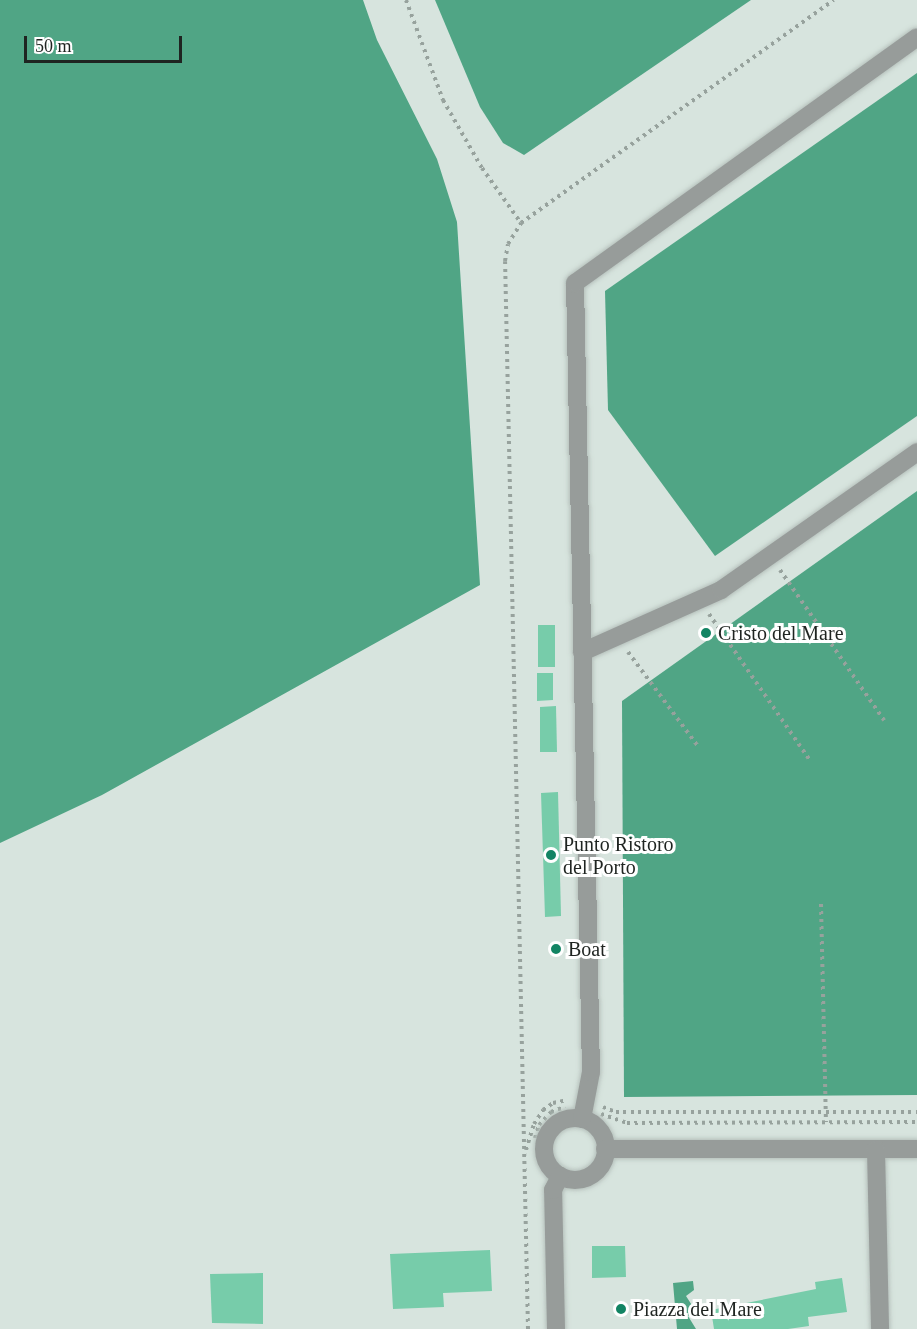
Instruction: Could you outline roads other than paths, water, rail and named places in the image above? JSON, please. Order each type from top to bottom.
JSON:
[{"type":"street","points":[[584,1110],[550,1130],[544,1148],[549,1167],[560,1176],[574,1180],[592,1174],[599,1167],[606,1149],[600,1131],[584,1110],[591,1072],[575,283],[917,37]]},
{"type":"street","points":[[582,652],[721,590],[917,452]]},
{"type":"street","points":[[606,1149],[917,1149]]},
{"type":"street","points":[[876,1150],[880,1329]]},
{"type":"street","points":[[555,1329],[553,1190],[560,1176]]},
{"type":"place","name":"Cristo del Mare","points":[[706,633]]},
{"type":"place","name":"Punto Ristoro del Porto","points":[[551,855]]},
{"type":"place","name":"Boat","points":[[556,949]]},
{"type":"place","name":"Piazza del Mare","points":[[621,1309]]}]
